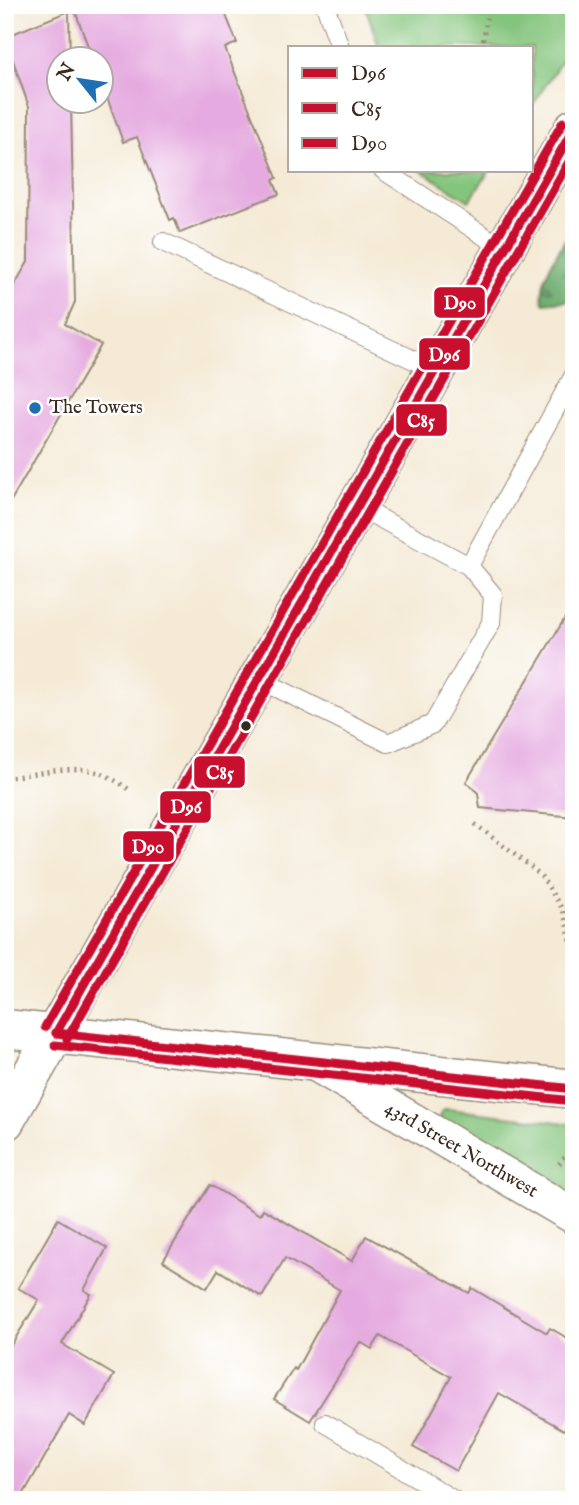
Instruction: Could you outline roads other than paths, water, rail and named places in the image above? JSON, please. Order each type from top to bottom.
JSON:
[{"type":"street","points":[[5,1121],[574,128]]},
{"type":"street","points":[[5,1029],[574,1088]]},
{"type":"street","name":"43rd Street Northwest","points":[[313,1062],[574,1216]]},
{"type":"lane","points":[[325,5],[340,46]]},
{"type":"lane","points":[[386,172],[504,249]]},
{"type":"lane","points":[[163,242],[435,370]]},
{"type":"lane","points":[[469,566],[574,375]]},
{"type":"lane","points":[[259,679],[388,743],[433,724],[491,623],[493,595],[469,566],[357,506]]},
{"type":"lane","points":[[325,1423],[454,1500]]},
{"type":"place","name":"The Towers","points":[[35,408]]}]
